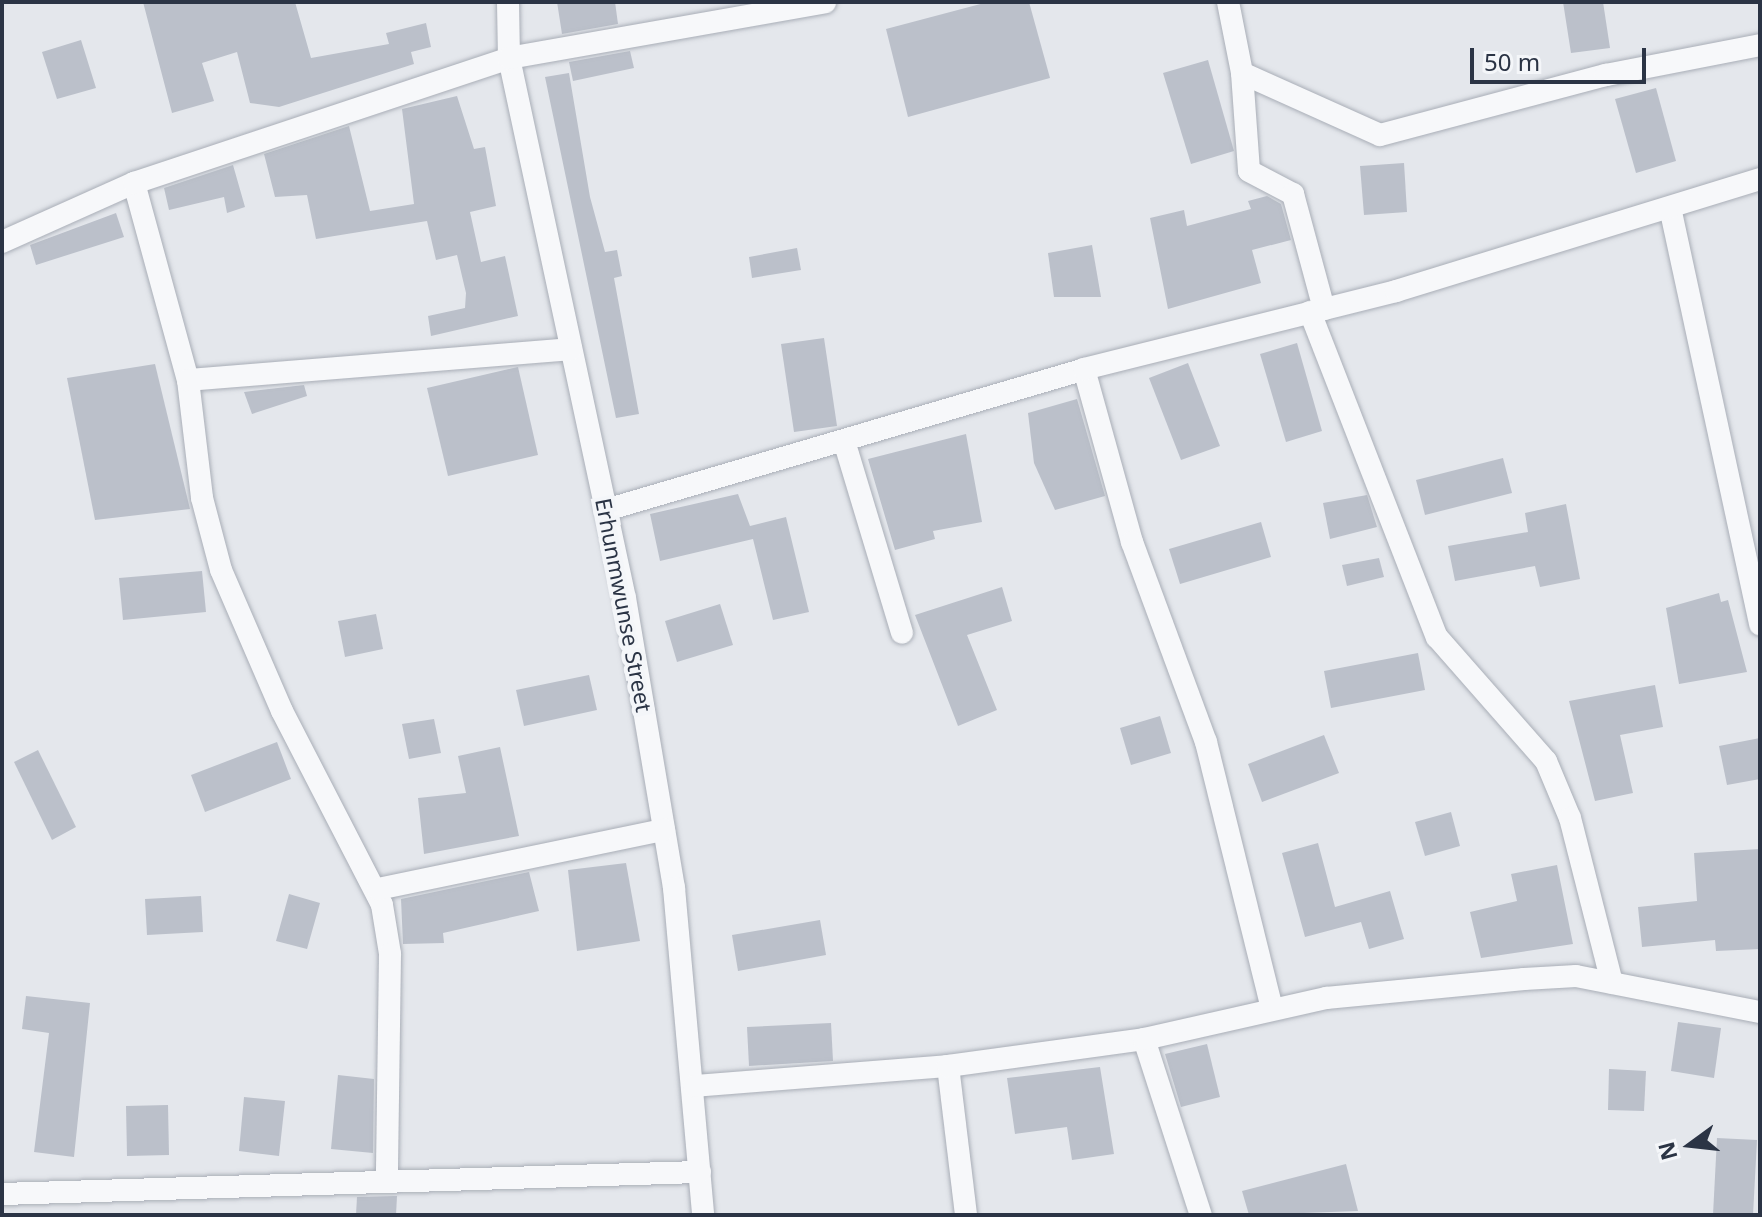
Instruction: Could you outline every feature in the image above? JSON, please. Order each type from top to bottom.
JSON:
[{"type":"street","name":"Erhunmwunse Street","points":[[508,2],[509,58],[606,510],[664,830],[694,1086],[703,1215]]},
{"type":"street","points":[[2,242],[134,183],[509,58],[825,2]]},
{"type":"street","points":[[1228,2],[1242,73],[1249,171],[1293,194],[1317,310],[1437,637],[1546,761],[1570,818],[1612,983]]},
{"type":"street","points":[[1242,73],[1380,135],[1606,75],[1760,45]]},
{"type":"street","points":[[606,510],[845,444],[1084,369],[1317,310],[1671,212],[1760,179]]},
{"type":"street","points":[[134,183],[188,380],[202,498],[221,570],[282,711],[378,889],[390,954],[387,1180]]},
{"type":"street","points":[[1671,212],[1760,625]]},
{"type":"street","points":[[188,380],[571,349]]},
{"type":"street","points":[[1084,369],[1132,542],[1206,742],[1272,1008]]},
{"type":"street","points":[[845,444],[902,633]]},
{"type":"street","points":[[378,889],[664,830]]},
{"type":"street","points":[[694,1086],[948,1066],[1144,1039],[1272,1008],[1524,979],[1612,983],[1760,1012]]},
{"type":"street","points":[[1144,1039],[1201,1215]]},
{"type":"street","points":[[948,1066],[966,1215]]},
{"type":"street","points":[[2,1194],[700,1172]]},
{"type":"building","points":[[143,2],[295,2],[311,58],[389,44],[386,33],[426,23],[431,47],[411,52],[414,64],[279,107],[250,103],[237,52],[202,63],[214,101],[172,113]]},
{"type":"building","points":[[557,2],[615,2],[618,24],[562,34]]},
{"type":"building","points":[[988,2],[1029,2],[1050,78],[908,117],[886,29]]},
{"type":"building","points":[[1563,2],[1603,2],[1610,48],[1571,53]]},
{"type":"building","points":[[81,40],[96,88],[57,99],[42,52]]},
{"type":"building","points":[[630,51],[634,68],[573,81],[569,62]]},
{"type":"building","points":[[1208,60],[1234,151],[1191,164],[1163,73]]},
{"type":"building","points":[[569,73],[590,197],[605,252],[617,250],[622,276],[614,278],[639,414],[616,418],[545,77]]},
{"type":"building","points":[[1656,88],[1676,161],[1636,173],[1615,99]]},
{"type":"building","points":[[457,96],[474,149],[485,147],[496,206],[470,212],[481,262],[505,256],[518,316],[431,336],[428,316],[465,308],[466,293],[457,255],[436,260],[427,221],[316,239],[307,195],[275,197],[264,154],[349,126],[370,211],[414,204],[402,109]]},
{"type":"building","points":[[1404,163],[1407,212],[1364,215],[1360,166]]},
{"type":"building","points":[[233,165],[245,207],[227,213],[224,197],[169,210],[164,188]]},
{"type":"building","points":[[1267,196],[1281,204],[1291,240],[1252,250],[1261,283],[1168,309],[1150,218],[1184,210],[1187,226],[1251,209],[1248,201]]},
{"type":"building","points":[[116,213],[124,237],[36,265],[30,245]]},
{"type":"building","points":[[1092,245],[1101,297],[1054,297],[1048,253]]},
{"type":"building","points":[[797,248],[801,270],[752,278],[749,257]]},
{"type":"building","points":[[824,338],[837,426],[794,432],[781,344]]},
{"type":"building","points":[[1297,343],[1322,431],[1286,442],[1260,354]]},
{"type":"building","points":[[1188,363],[1220,446],[1181,460],[1149,378]]},
{"type":"building","points":[[155,364],[190,509],[95,520],[67,378]]},
{"type":"building","points":[[518,367],[538,455],[448,476],[427,388]]},
{"type":"building","points":[[304,385],[307,396],[252,414],[244,392]]},
{"type":"building","points":[[1077,399],[1105,496],[1055,510],[1034,463],[1028,413]]},
{"type":"building","points":[[966,434],[982,522],[933,531],[935,539],[895,550],[868,459]]},
{"type":"building","points":[[1503,458],[1512,493],[1425,515],[1416,480]]},
{"type":"building","points":[[738,494],[750,526],[786,517],[809,612],[773,620],[753,539],[660,561],[650,514]]},
{"type":"building","points":[[1367,495],[1377,527],[1330,539],[1323,503]]},
{"type":"building","points":[[1566,504],[1580,579],[1540,587],[1535,566],[1455,581],[1448,546],[1528,532],[1525,513]]},
{"type":"building","points":[[1261,522],[1271,557],[1180,584],[1169,549]]},
{"type":"building","points":[[1379,558],[1384,577],[1347,586],[1342,565]]},
{"type":"building","points":[[202,571],[206,612],[123,620],[119,578]]},
{"type":"building","points":[[1002,587],[1012,621],[967,635],[997,710],[958,726],[915,615]]},
{"type":"building","points":[[1719,593],[1721,602],[1728,600],[1747,672],[1679,684],[1666,608]]},
{"type":"building","points":[[720,604],[733,645],[677,662],[665,621]]},
{"type":"building","points":[[376,614],[383,649],[345,657],[338,621]]},
{"type":"building","points":[[1418,653],[1425,690],[1331,708],[1324,671]]},
{"type":"building","points":[[589,675],[597,710],[524,726],[516,690]]},
{"type":"building","points":[[1655,685],[1663,727],[1620,735],[1633,793],[1595,801],[1569,701]]},
{"type":"building","points":[[1160,716],[1171,753],[1131,765],[1120,728]]},
{"type":"building","points":[[434,719],[441,753],[409,759],[402,724]]},
{"type":"building","points":[[1324,735],[1339,773],[1262,802],[1248,764]]},
{"type":"building","points":[[1760,738],[1760,779],[1727,785],[1719,746]]},
{"type":"building","points":[[277,742],[291,779],[205,812],[191,775]]},
{"type":"building","points":[[500,747],[519,836],[424,854],[418,798],[466,793],[458,756]]},
{"type":"building","points":[[38,750],[76,827],[52,840],[14,762]]},
{"type":"building","points":[[1451,812],[1460,846],[1425,856],[1415,822]]},
{"type":"building","points":[[1318,843],[1335,907],[1390,891],[1404,939],[1369,949],[1361,922],[1305,937],[1282,853]]},
{"type":"building","points":[[1760,849],[1760,949],[1716,951],[1715,940],[1642,947],[1638,907],[1697,901],[1694,853]]},
{"type":"building","points":[[626,863],[640,941],[577,951],[568,870]]},
{"type":"building","points":[[1557,865],[1573,944],[1481,958],[1470,912],[1517,901],[1511,874]]},
{"type":"building","points":[[529,872],[539,911],[443,933],[444,943],[403,944],[401,899]]},
{"type":"building","points":[[289,894],[320,903],[307,949],[276,941]]},
{"type":"building","points":[[201,896],[203,932],[147,935],[145,899]]},
{"type":"building","points":[[820,920],[826,955],[738,971],[732,935]]},
{"type":"building","points":[[26,996],[90,1003],[74,1157],[34,1152],[49,1033],[22,1029]]},
{"type":"building","points":[[1678,1022],[1721,1028],[1714,1078],[1671,1071]]},
{"type":"building","points":[[831,1023],[833,1061],[749,1066],[747,1027]]},
{"type":"building","points":[[1207,1044],[1220,1097],[1181,1107],[1165,1054]]},
{"type":"building","points":[[1100,1067],[1114,1154],[1072,1160],[1067,1127],[1015,1134],[1007,1078]]},
{"type":"building","points":[[1609,1069],[1646,1071],[1644,1111],[1608,1110]]},
{"type":"building","points":[[338,1075],[374,1079],[373,1153],[331,1149]]},
{"type":"building","points":[[244,1097],[285,1101],[279,1156],[239,1151]]},
{"type":"building","points":[[168,1105],[169,1155],[127,1156],[126,1106]]},
{"type":"building","points":[[1717,1138],[1757,1140],[1753,1215],[1713,1215]]},
{"type":"building","points":[[1346,1164],[1358,1211],[1249,1215],[1242,1191]]},
{"type":"building","points":[[397,1196],[396,1215],[356,1215],[357,1197]]}]
